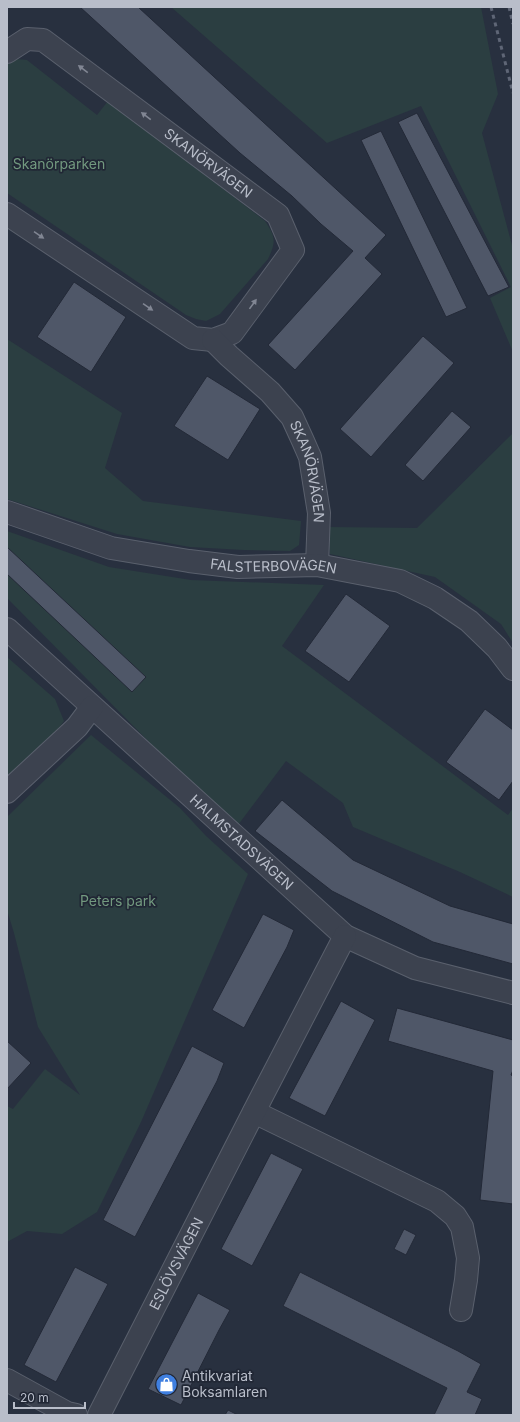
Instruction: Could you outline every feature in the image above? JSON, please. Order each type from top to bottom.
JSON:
[{"type":"street","name":"SKANÖRVÄGEN","points":[[7,52],[27,39],[43,40],[278,215],[292,250],[232,333],[213,340],[193,338],[7,214]]},
{"type":"street","name":"SKANÖRVÄGEN","points":[[213,340],[270,392],[292,417],[301,435],[310,457],[319,513],[316,565]]},
{"type":"street","name":"FALSTERBOVÄGEN","points":[[7,512],[111,548],[238,567],[316,565],[400,581],[435,598],[469,621],[497,648],[513,669]]},
{"type":"street","name":"HALMSTADSVÄGEN","points":[[7,628],[92,707],[346,936],[415,968],[513,993]]},
{"type":"street","points":[[7,792],[77,727],[92,707]]},
{"type":"street","name":"ESLÖVSVÄGEN","points":[[99,1415],[346,936]]},
{"type":"street","points":[[254,1112],[437,1201],[455,1216],[462,1227],[468,1258],[466,1280],[460,1310]]},
{"type":"street","points":[[7,1380],[67,1413],[76,1415]]},
{"type":"green space","points":[[171,7],[481,7],[498,94],[482,133],[513,249],[513,352],[490,298],[511,287],[421,106],[327,143]]},
{"type":"green space","name":"Skanörparken","points":[[15,59],[27,60],[97,115],[108,101],[265,221],[274,240],[268,259],[220,314],[206,321],[186,315],[7,193],[7,63]]},
{"type":"green space","points":[[7,339],[122,413],[105,468],[143,501],[301,521],[299,545],[290,551],[190,547],[117,534],[7,499]]},
{"type":"green space","points":[[513,433],[513,643],[501,624],[435,577],[330,554],[328,527],[417,528]]},
{"type":"green space","points":[[7,531],[109,567],[191,580],[324,585],[282,646],[508,815],[513,808],[513,897],[460,872],[353,827],[343,803],[286,761],[235,829],[7,598]]},
{"type":"green space","points":[[7,657],[55,699],[64,721],[44,744],[7,776]]},
{"type":"green space","name":"Peters park","points":[[91,735],[180,808],[206,836],[248,874],[141,1122],[97,1212],[62,1234],[27,1231],[7,1242],[7,1106],[13,1109],[45,1069],[80,1095],[38,1027],[7,910],[7,817]]},
{"type":"building","points":[[80,7],[138,7],[386,235],[365,258],[382,274],[295,370],[268,345],[353,251],[321,224],[292,196],[240,153]]},
{"type":"building","points":[[417,113],[509,287],[488,296],[398,122]]},
{"type":"building","points":[[381,131],[467,308],[446,317],[361,140]]},
{"type":"building","points":[[74,282],[126,317],[91,372],[37,337]]},
{"type":"building","points":[[423,336],[454,363],[371,457],[340,429]]},
{"type":"building","points":[[207,376],[260,409],[228,460],[174,426]]},
{"type":"building","points":[[452,411],[471,427],[423,481],[405,465]]},
{"type":"building","points":[[7,547],[146,677],[132,692],[7,574]]},
{"type":"building","points":[[346,594],[390,626],[349,682],[305,651]]},
{"type":"building","points":[[485,709],[513,730],[513,781],[499,800],[446,762]]},
{"type":"building","points":[[282,800],[353,860],[450,906],[513,924],[513,964],[433,942],[332,891],[255,831]]},
{"type":"building","points":[[263,914],[294,930],[287,947],[244,1028],[212,1010]]},
{"type":"building","points":[[341,1001],[375,1020],[325,1116],[289,1098]]},
{"type":"building","points":[[397,1008],[513,1040],[513,1070],[511,1075],[513,1076],[513,1204],[480,1200],[493,1071],[388,1041]]},
{"type":"building","points":[[7,1041],[31,1063],[7,1089]]},
{"type":"building","points":[[192,1046],[224,1063],[217,1081],[135,1237],[103,1220]]},
{"type":"building","points":[[271,1153],[303,1169],[252,1266],[221,1249]]},
{"type":"building","points":[[404,1229],[416,1235],[406,1255],[394,1249]]},
{"type":"building","points":[[75,1267],[108,1284],[56,1382],[24,1365]]},
{"type":"building","points":[[300,1272],[481,1364],[467,1392],[482,1399],[475,1415],[434,1415],[447,1388],[283,1306]]},
{"type":"building","points":[[198,1293],[230,1310],[181,1405],[148,1389]]},
{"type":"building","points":[[228,1410],[238,1415],[225,1415]]},
{"type":"railway","points":[[491,7],[513,93]]},
{"type":"railway","points":[[509,7],[513,24]]},
{"type":"place","name":"Antikvariat Boksamlaren","points":[[166,1384]]}]
